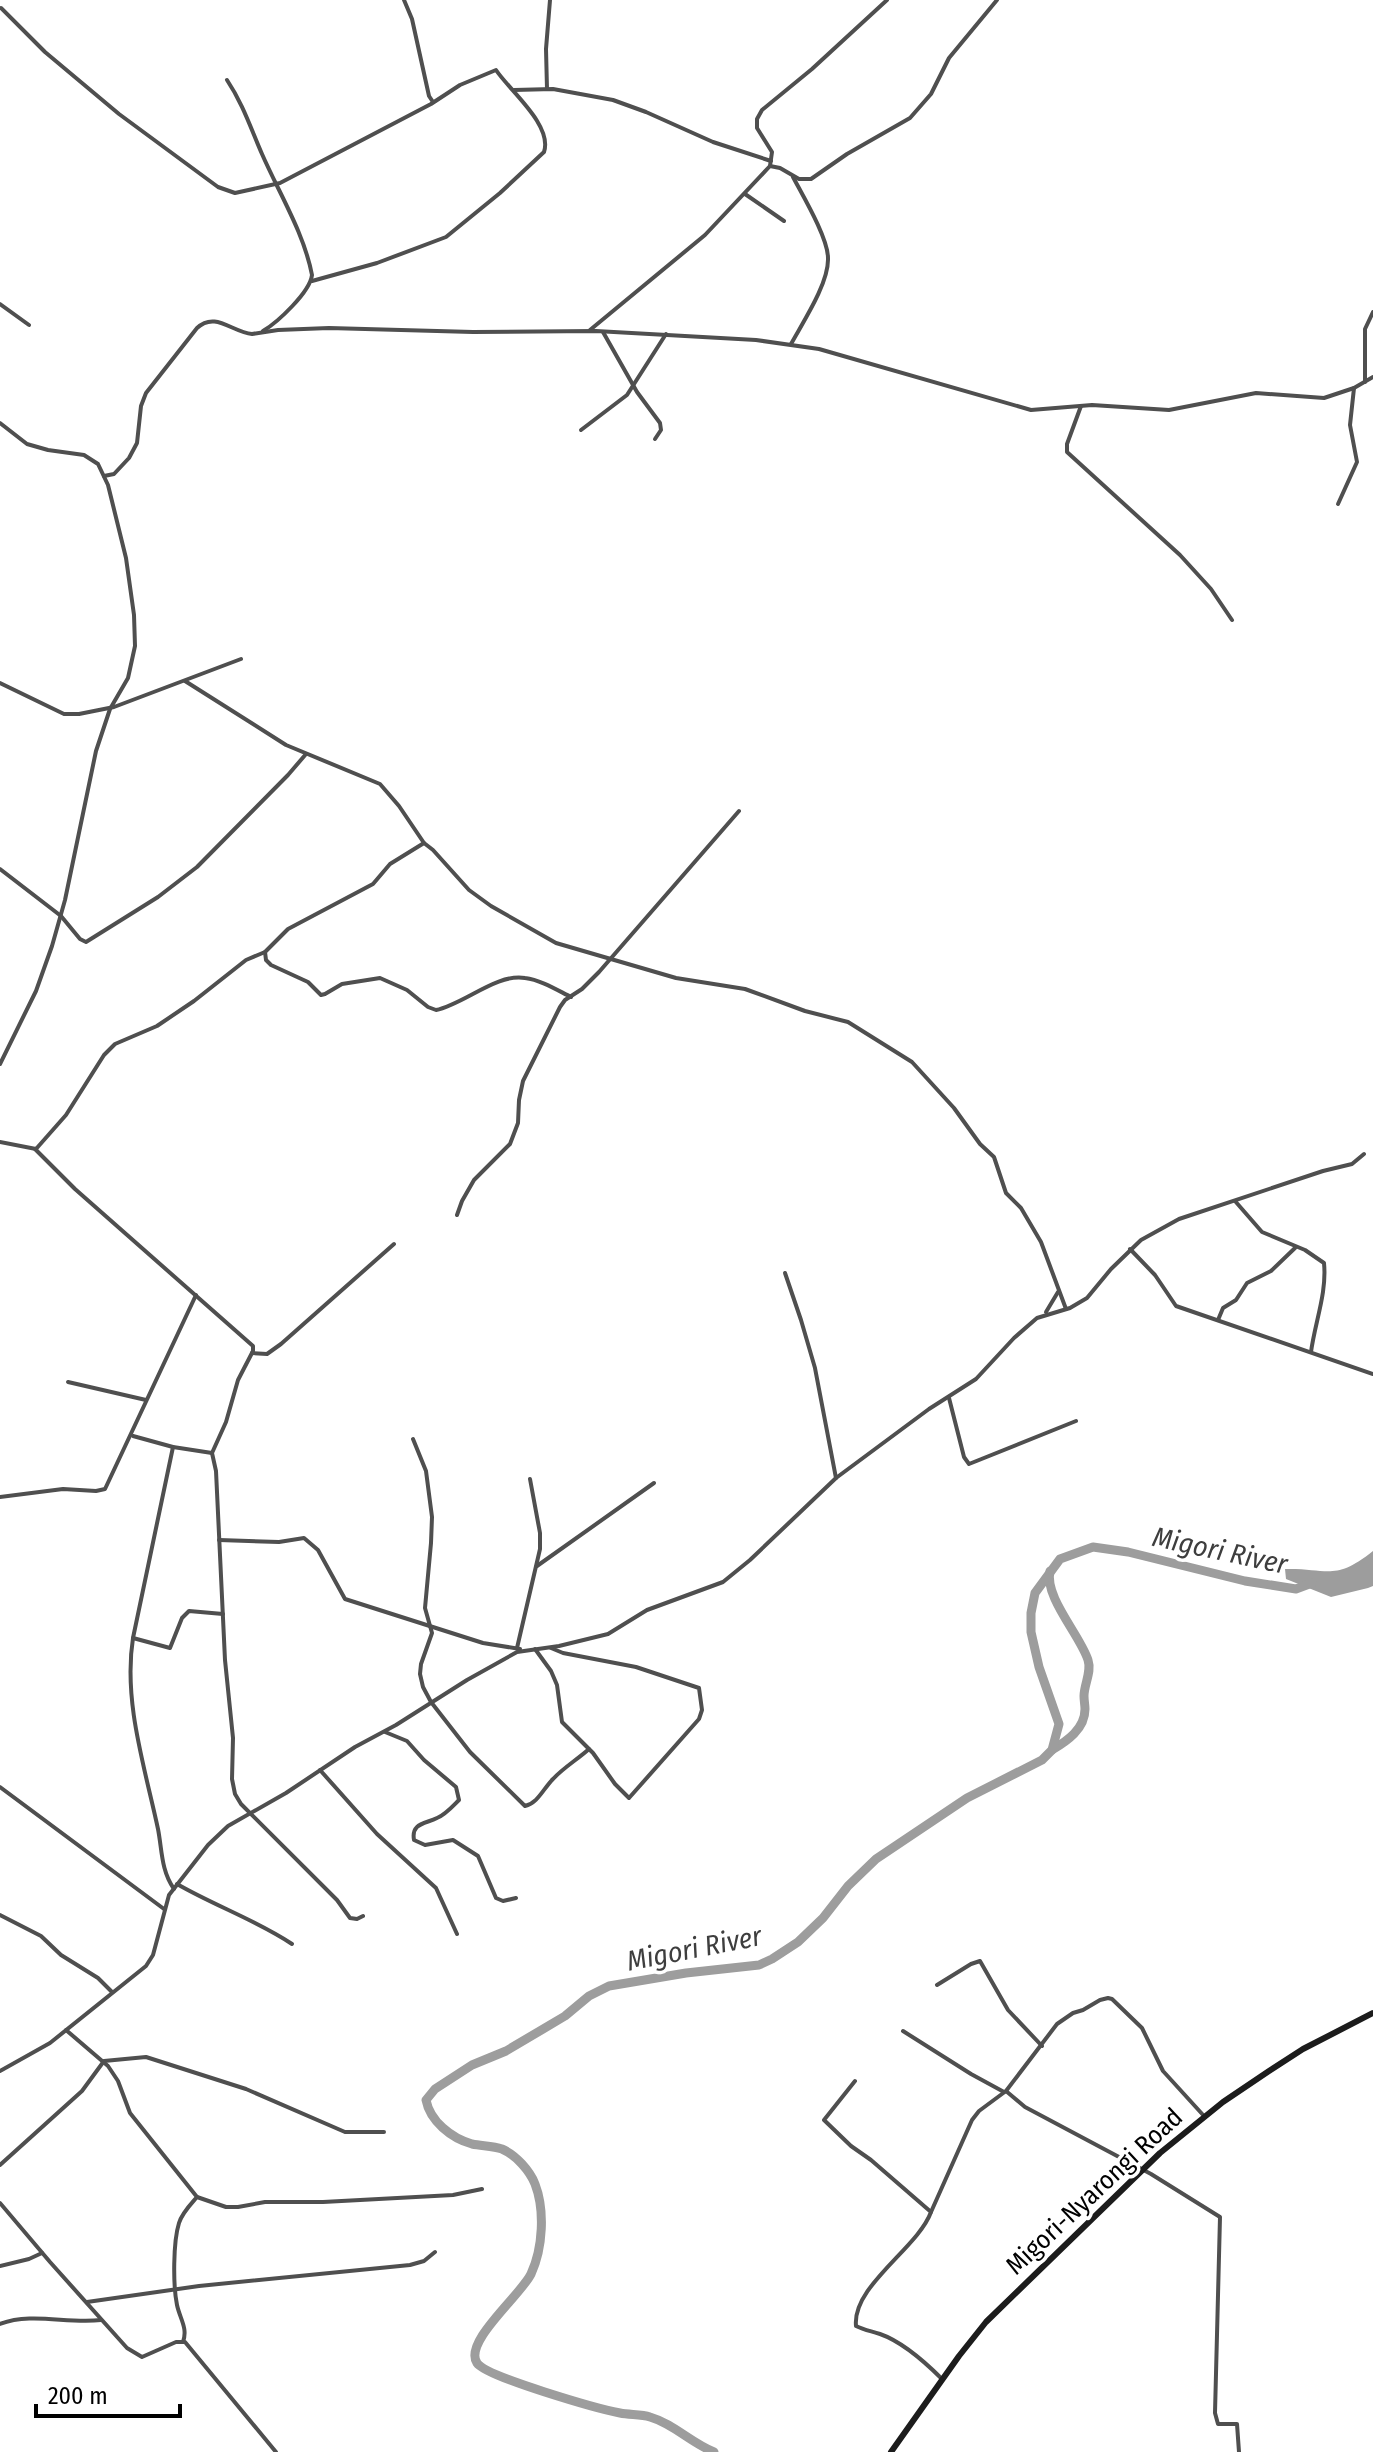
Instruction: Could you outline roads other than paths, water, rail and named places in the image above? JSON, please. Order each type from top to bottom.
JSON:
[{"type":"street","points":[[404,0],[412,19],[429,96],[433,102]]},
{"type":"street","points":[[547,89],[545,63],[550,0]]},
{"type":"street","points":[[588,331],[688,250],[745,194],[771,163],[771,149],[757,128],[760,113],[887,0]]},
{"type":"street","points":[[514,90],[547,89],[596,96],[771,163],[802,179],[811,179],[910,118],[931,94],[949,58],[997,0]]},
{"type":"street","points":[[1,8],[36,44],[119,114],[218,187],[235,193],[278,183],[460,85],[494,70],[514,90],[542,134],[546,145],[544,152],[446,237],[372,265],[312,281],[282,316],[261,333]]},
{"type":"street","points":[[227,80],[241,101],[278,183],[311,270],[312,281]]},
{"type":"street","points":[[791,344],[827,271],[828,258],[825,244],[792,175]]},
{"type":"street","points":[[745,194],[784,221]]},
{"type":"street","points":[[0,304],[29,325]]},
{"type":"street","points":[[1365,382],[1365,329],[1373,312]]},
{"type":"street","points":[[104,476],[114,474],[129,458],[137,443],[141,406],[146,393],[202,323],[217,321],[242,333],[315,328],[588,331],[791,344],[853,358],[1025,409],[1043,410],[1081,406],[1169,410],[1266,393],[1324,398],[1354,388],[1373,377]]},
{"type":"street","points":[[603,332],[633,386],[660,423],[661,430],[655,439]]},
{"type":"street","points":[[581,430],[622,400],[666,334]]},
{"type":"street","points":[[1338,504],[1357,462],[1350,425],[1354,388]]},
{"type":"street","points":[[1081,406],[1067,452],[1172,547],[1211,589],[1232,620]]},
{"type":"street","points":[[0,423],[27,444],[84,455],[98,464],[122,537],[134,615],[135,646],[132,668],[110,709],[96,751],[61,916],[36,991],[0,1064]]},
{"type":"street","points":[[0,683],[67,715],[110,709],[241,659]]},
{"type":"street","points":[[185,681],[264,733],[380,784],[424,843],[469,890],[556,943],[684,980],[745,989],[805,1011],[848,1022],[912,1062],[994,1157],[1006,1193],[1021,1208],[1041,1242],[1066,1309]]},
{"type":"street","points":[[0,869],[61,916],[86,942],[158,897],[197,867],[306,754]]},
{"type":"street","points":[[457,1215],[474,1180],[510,1144],[518,1123],[523,1081],[560,1007],[610,959],[739,811]]},
{"type":"street","points":[[35,1149],[77,1100],[109,1048],[157,1026],[246,960],[265,952],[288,929],[369,887],[390,864],[424,843]]},
{"type":"street","points":[[265,952],[266,960],[271,965],[308,982],[321,995],[342,984],[380,978],[407,990],[436,1010],[494,984],[522,977],[571,997]]},
{"type":"street","points":[[0,1142],[35,1149],[75,1189],[250,1343],[253,1349],[238,1380],[226,1422],[212,1453],[216,1471],[225,1660],[233,1738],[233,1788],[249,1813],[337,1900],[350,1918],[363,1916]]},
{"type":"street","points":[[1044,1314],[1066,1309],[1090,1295],[1130,1249],[1179,1219],[1352,1164],[1364,1154]]},
{"type":"street","points":[[1235,1201],[1262,1232],[1319,1258],[1325,1266],[1311,1352]]},
{"type":"street","points":[[252,1353],[267,1354],[281,1344],[394,1244]]},
{"type":"street","points":[[1218,1320],[1223,1308],[1236,1300],[1247,1283],[1271,1271],[1296,1247]]},
{"type":"street","points":[[1130,1249],[1155,1275],[1176,1306],[1187,1312],[1373,1374]]},
{"type":"street","points":[[785,1273],[815,1368],[836,1478]]},
{"type":"street","points":[[0,2071],[33,2055],[150,1961],[164,1909],[175,1886],[213,1838],[225,1828],[496,1662],[517,1652],[550,1648],[608,1634],[647,1610],[723,1582],[836,1478],[929,1409],[976,1379],[1014,1338],[1044,1314],[1059,1291]]},
{"type":"street","points":[[0,1497],[63,1489],[104,1490],[196,1295]]},
{"type":"street","points":[[68,1382],[146,1400]]},
{"type":"street","points":[[949,1398],[964,1457],[969,1464],[1076,1421]]},
{"type":"street","points":[[132,1435],[173,1447],[212,1453]]},
{"type":"street","points":[[413,1439],[426,1471],[431,1505],[425,1616],[432,1633],[422,1658],[420,1674],[431,1702],[478,1760],[527,1806],[589,1749]]},
{"type":"street","points":[[173,1447],[130,1663],[133,1710],[164,1865],[175,1886],[266,1926],[292,1944]]},
{"type":"street","points":[[517,1648],[537,1566],[540,1533],[530,1479]]},
{"type":"street","points":[[537,1566],[654,1483]]},
{"type":"street","points":[[218,1540],[279,1542],[305,1539],[320,1554],[345,1599],[483,1643],[526,1650]]},
{"type":"street","points":[[133,1638],[170,1648],[182,1618],[189,1611],[223,1614]]},
{"type":"street","points":[[535,1649],[557,1685],[561,1720],[629,1798],[699,1719],[702,1710],[700,1692],[694,1685],[645,1669],[550,1648]]},
{"type":"street","points":[[385,1732],[407,1741],[459,1793],[456,1804],[436,1819],[415,1828],[414,1840],[425,1845],[450,1840],[458,1843],[480,1858],[496,1898],[503,1901],[516,1898]]},
{"type":"street","points":[[320,1770],[377,1834],[436,1888],[457,1934]]},
{"type":"street","points":[[0,1787],[164,1909]]},
{"type":"street","points":[[0,1915],[41,1936],[61,1955],[98,1978],[113,1992]]},
{"type":"street","points":[[937,1985],[980,1961],[1008,2010],[1042,2046]]},
{"type":"street","points":[[942,2379],[907,2350],[879,2334],[856,2326],[857,2310],[891,2262],[921,2231],[972,2120],[979,2111],[1006,2092],[1051,2030],[1062,2020],[1111,1998],[1142,2028],[1163,2071],[1204,2116]]},
{"type":"street","name":"Migori-Nyarongi Road","points":[[891,2452],[973,2337],[1141,2170],[1204,2116],[1303,2049],[1373,2013]]},
{"type":"street","points":[[66,2030],[113,2072],[130,2113],[197,2197],[238,2207],[265,2202],[453,2195],[482,2189]]},
{"type":"street","points":[[903,2031],[1006,2092],[1025,2107],[1151,2174],[1220,2217],[1215,2413],[1218,2424],[1237,2424],[1239,2452]]},
{"type":"street","points":[[0,2165],[82,2091],[104,2061],[146,2057],[246,2089],[345,2132],[384,2132]]},
{"type":"street","points":[[855,2081],[824,2120],[931,2212]]},
{"type":"street","points":[[183,2342],[186,2329],[179,2316],[173,2282],[180,2221],[197,2197]]},
{"type":"street","points":[[0,2203],[127,2348],[145,2357],[183,2342]]},
{"type":"street","points":[[87,2302],[410,2265],[424,2261],[435,2252]]},
{"type":"street","points":[[0,2266],[42,2253]]},
{"type":"street","points":[[0,2324],[22,2318],[102,2320]]},
{"type":"street","points":[[183,2342],[276,2452]]},
{"type":"waterway","name":"Migori River","points":[[714,2452],[659,2420],[624,2414],[544,2392],[500,2376],[477,2363],[475,2354],[485,2331],[525,2283],[535,2264],[541,2229],[538,2194],[530,2174],[517,2159],[502,2149],[472,2144],[449,2133],[432,2115],[426,2100],[435,2089],[472,2065],[506,2051],[609,1986],[759,1965],[772,1959],[798,1942],[823,1918],[848,1886],[876,1859],[967,1798],[1042,1760],[1052,1750],[1059,1724],[1039,1667],[1031,1632],[1031,1613],[1035,1593],[1060,1559],[1093,1547],[1128,1552],[1245,1581],[1296,1589],[1312,1583]]},
{"type":"waterway","points":[[1050,1571],[1052,1592],[1084,1650],[1089,1669],[1082,1723],[1069,1738],[1052,1750]]}]
